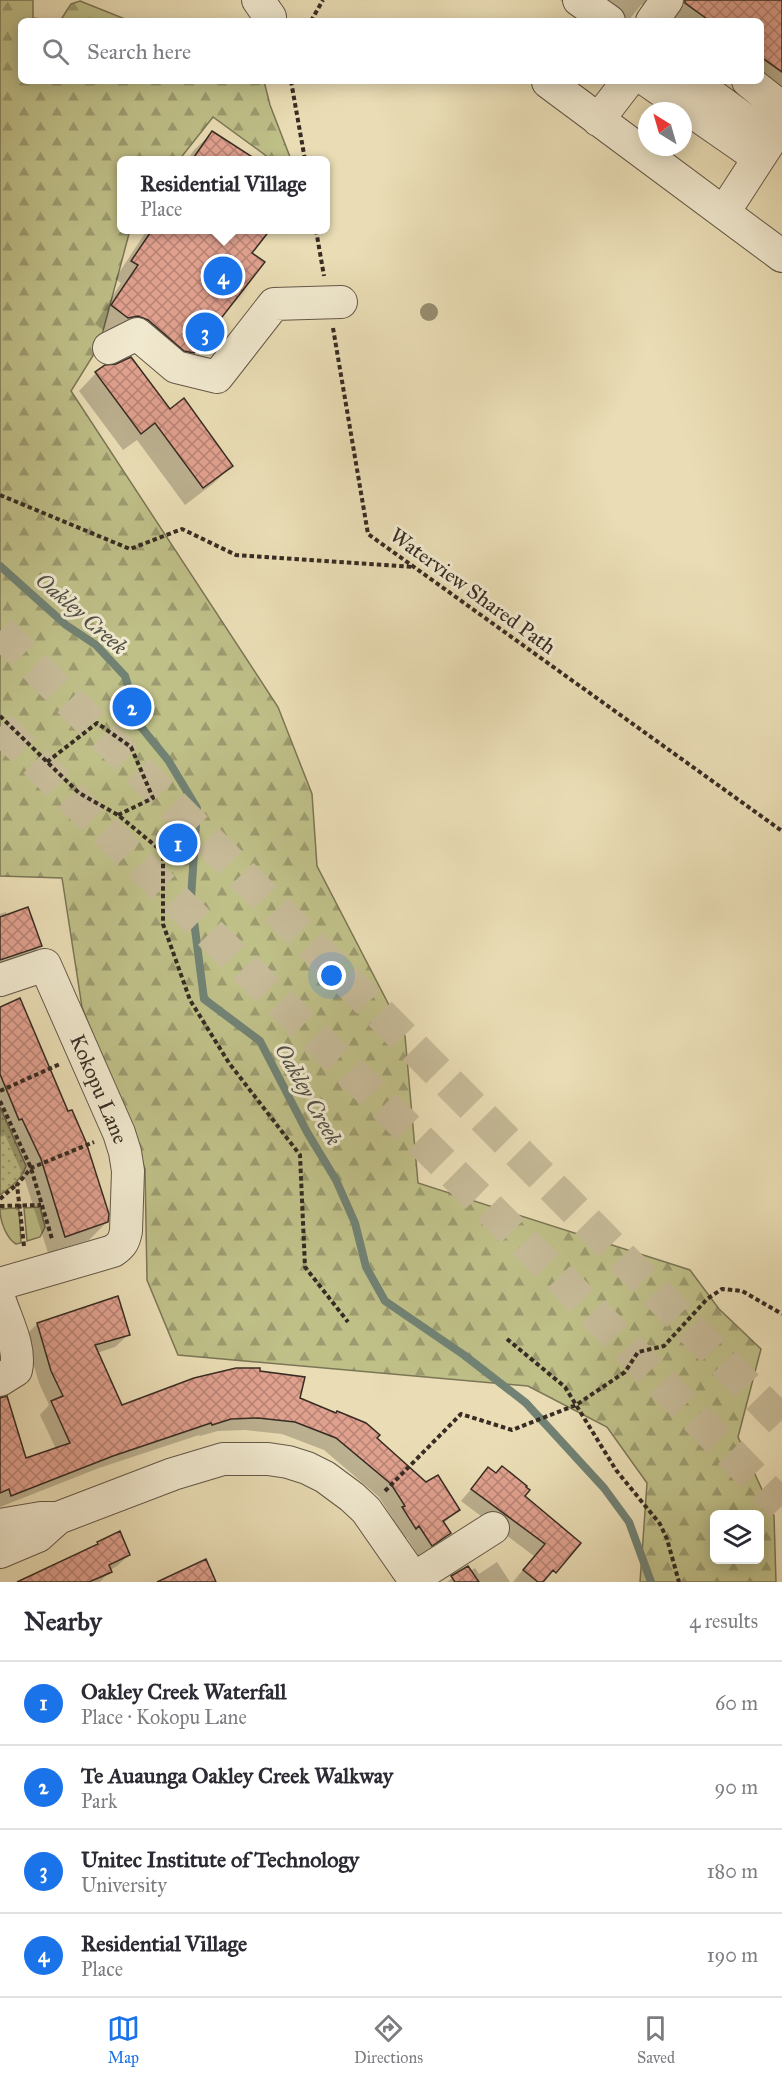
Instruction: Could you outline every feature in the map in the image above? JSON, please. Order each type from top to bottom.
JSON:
[{"type":"street","points":[[579,0],[605,18]]},
{"type":"street","points":[[551,84],[782,256]]},
{"type":"street","points":[[598,120],[626,84]]},
{"type":"street","points":[[654,84],[770,144]]},
{"type":"street","points":[[696,84],[761,131],[770,144]]},
{"type":"street","points":[[752,84],[782,108]]},
{"type":"street","points":[[724,212],[770,144]]},
{"type":"street","points":[[109,348],[137,334],[176,367],[217,377],[274,304],[335,302]]},
{"type":"street","name":"Kokopu Lane","points":[[0,980],[45,965],[119,1133],[128,1171],[126,1231],[124,1241],[120,1246],[113,1251],[0,1284]]},
{"type":"street","points":[[0,1301],[18,1362],[16,1370],[0,1380]]},
{"type":"street","points":[[0,1525],[41,1518],[58,1518],[173,1474],[223,1459],[245,1458],[288,1462],[325,1477],[366,1510],[415,1580],[493,1527]]},
{"type":"street","points":[[0,1552],[38,1536],[58,1518]]},
{"type":"path","points":[[313,18],[323,0]]},
{"type":"path","points":[[291,84],[303,156]]},
{"type":"path","name":"Waterview Shared Path","points":[[317,234],[335,302],[369,534],[782,831]]},
{"type":"path","points":[[0,495],[130,549],[182,529],[236,555],[414,567]]},
{"type":"path","points":[[0,716],[79,793],[118,815],[163,852],[163,924],[190,1000],[229,1063],[300,1155],[305,1268],[348,1322]]},
{"type":"path","points":[[47,762],[97,723],[131,747],[153,798],[118,815]]},
{"type":"path","points":[[0,1091],[65,1062]]},
{"type":"path","points":[[0,1101],[31,1168],[52,1239]]},
{"type":"path","points":[[0,1199],[17,1185],[31,1168],[101,1139]]},
{"type":"path","points":[[17,1185],[24,1246]]},
{"type":"path","points":[[0,1206],[41,1205]]},
{"type":"path","points":[[383,1492],[461,1414],[512,1430],[575,1406],[625,1372],[638,1352],[664,1346],[707,1299],[723,1289],[742,1291],[782,1314]]},
{"type":"path","points":[[507,1339],[565,1387],[616,1470],[660,1524],[667,1539],[679,1582]]},
{"type":"green space","points":[[0,0],[33,0],[33,18],[18,18],[18,84],[265,84],[270,105],[290,156],[267,156],[213,117],[182,156],[117,156],[117,234],[129,234],[99,346],[71,391],[278,707],[312,794],[317,866],[405,1036],[418,1183],[690,1270],[719,1309],[761,1349],[738,1437],[774,1516],[776,1582],[640,1582],[647,1483],[607,1427],[528,1386],[178,1355],[147,1280],[145,1169],[82,1007],[62,878],[0,876]]},
{"type":"green space","points":[[80,1],[122,18],[62,18],[71,4]]},
{"type":"green space","points":[[0,1107],[26,1166],[19,1179],[0,1195]]},
{"type":"green space","points":[[40,1207],[45,1227],[40,1237],[27,1241],[24,1208]]},
{"type":"green space","points":[[0,1209],[19,1210],[21,1243],[16,1244],[4,1229]]},
{"type":"building","points":[[685,0],[782,0],[782,72],[764,59],[764,18],[706,18],[685,3]]},
{"type":"building","points":[[212,131],[251,156],[195,156]]},
{"type":"building","points":[[149,234],[267,234],[252,253],[265,262],[194,353],[184,351],[148,320],[138,316],[128,318],[111,305],[138,265],[131,261]]},
{"type":"building","points":[[131,357],[170,409],[184,398],[233,466],[203,488],[155,423],[141,434],[95,372],[105,365],[116,364]]},
{"type":"building","points":[[28,907],[42,946],[0,960],[0,917]]},
{"type":"building","points":[[20,998],[68,1111],[72,1110],[86,1142],[109,1214],[108,1222],[65,1237],[41,1159],[22,1119],[19,1120],[0,1074],[0,1007]]},
{"type":"building","points":[[118,1296],[130,1335],[95,1345],[122,1405],[194,1378],[236,1368],[260,1368],[260,1371],[305,1377],[300,1398],[366,1423],[380,1435],[377,1438],[426,1482],[438,1475],[460,1510],[443,1521],[451,1533],[432,1546],[419,1526],[416,1529],[391,1484],[336,1438],[295,1422],[258,1418],[231,1419],[212,1425],[211,1423],[113,1456],[11,1496],[9,1489],[0,1493],[0,1398],[7,1396],[26,1458],[70,1443],[51,1401],[63,1396],[51,1371],[37,1323]]},
{"type":"building","points":[[502,1466],[527,1486],[530,1490],[525,1496],[581,1543],[556,1573],[553,1570],[543,1582],[538,1582],[523,1570],[545,1544],[471,1489],[488,1467],[496,1473]]},
{"type":"building","points":[[120,1531],[130,1555],[109,1565],[112,1572],[89,1582],[17,1582],[98,1544],[97,1542]]},
{"type":"building","points":[[206,1559],[216,1582],[157,1582]]},
{"type":"building","points":[[468,1566],[479,1582],[455,1582],[451,1576]]},
{"type":"waterway","name":"Oakley Creek","points":[[0,566],[66,625],[96,645],[125,676],[141,727],[168,760],[197,808],[191,898],[204,999],[260,1041],[307,1132],[336,1180],[355,1223],[366,1267],[385,1301],[464,1355],[526,1403],[604,1488],[629,1522],[651,1582]]},
{"type":"tunnel","points":[[0,631],[599,1234],[782,1422]]},
{"type":"tunnel","points":[[0,727],[556,1274],[782,1506]]},
{"type":"place","name":"Residential Village","points":[[223,276]]},
{"type":"place","name":"Unitec Institute of Technology","points":[[205,332]]},
{"type":"place","name":"Te Auaunga Oakley Creek Walkway","points":[[132,707]]},
{"type":"place","name":"Oakley Creek Waterfall","points":[[178,843]]}]
